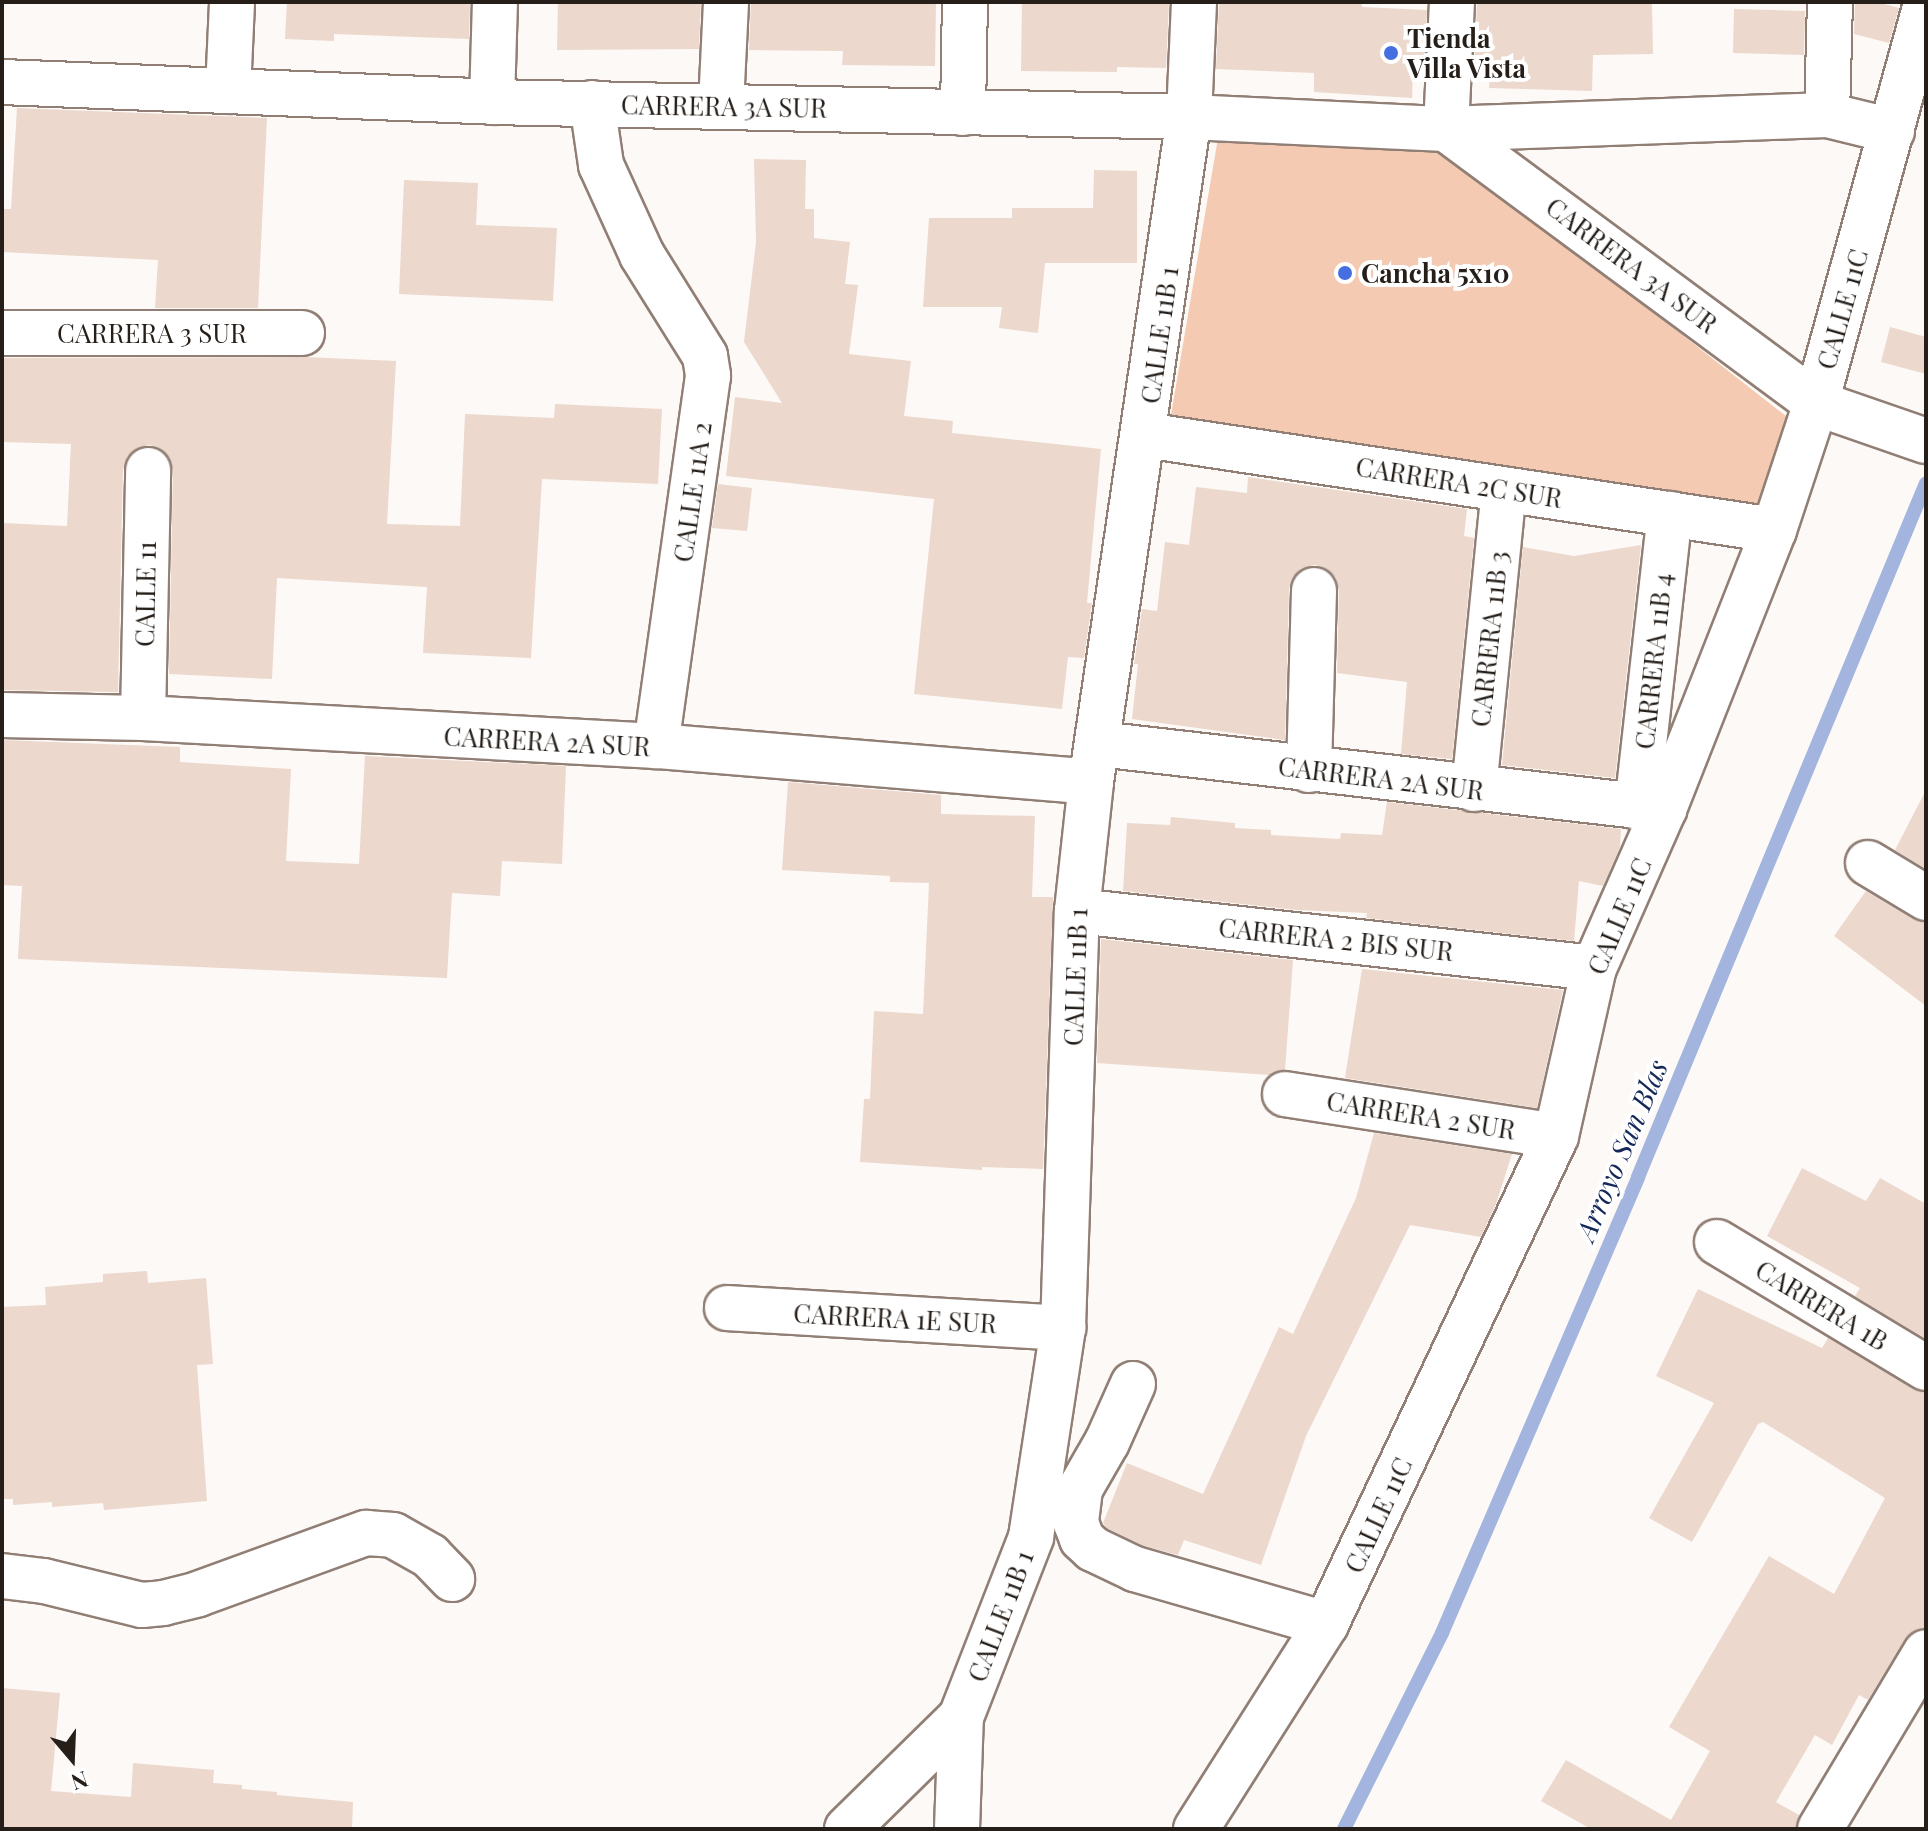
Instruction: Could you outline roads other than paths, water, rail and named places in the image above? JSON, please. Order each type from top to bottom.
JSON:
[{"type":"street","points":[[228,91],[232,2]]},
{"type":"street","points":[[492,102],[495,2]]},
{"type":"street","points":[[721,105],[726,2]]},
{"type":"street","points":[[963,113],[965,2]]},
{"type":"street","name":"CALLE 11B 1","points":[[957,1829],[961,1717],[1031,1537],[1063,1328],[1077,911],[1095,763],[1189,117],[1194,2]]},
{"type":"street","points":[[1446,129],[1452,2]]},
{"type":"street","points":[[1827,115],[1830,2]]},
{"type":"street","name":"CALLE 11C","points":[[1196,1829],[1326,1624],[1556,1136],[1594,968],[1651,808],[1774,530],[1816,403],[1926,4]]},
{"type":"street","name":"CARRERA 3A SUR","points":[[2,82],[492,102],[1189,117],[1446,129],[1827,115],[1892,131]]},
{"type":"street","name":"CALLE 11A 2","points":[[592,103],[601,165],[642,255],[705,356],[708,376],[656,746]]},
{"type":"street","name":"CARRERA 3A SUR","points":[[1446,129],[1816,403],[1926,441]]},
{"type":"street","name":"CARRERA 3 SUR","points":[[2,333],[302,333]]},
{"type":"street","name":"CARRERA 2C SUR","points":[[1145,435],[1774,530]]},
{"type":"street","name":"CALLE 11","points":[[143,718],[148,470]]},
{"type":"street","name":"CARRERA 11B 3","points":[[1474,789],[1504,489]]},
{"type":"street","name":"CARRERA 11B 4","points":[[1651,808],[1670,514]]},
{"type":"street","points":[[1309,770],[1314,590]]},
{"type":"street","name":"CARRERA 2A SUR","points":[[2,715],[143,718],[656,746],[1309,770],[1651,808]]},
{"type":"street","points":[[1868,863],[1926,898]]},
{"type":"street","name":"CARRERA 2 BIS SUR","points":[[1077,911],[1594,968]]},
{"type":"street","name":"CARRERA 2 SUR","points":[[1285,1094],[1556,1136]]},
{"type":"street","name":"CARRERA 1B","points":[[1717,1242],[1926,1368]]},
{"type":"street","name":"CARRERA 1E SUR","points":[[727,1308],[1063,1328]]},
{"type":"street","points":[[1133,1384],[1107,1442],[1080,1489],[1076,1523],[1082,1539],[1093,1549],[1135,1569],[1326,1624]]},
{"type":"street","points":[[2,1576],[44,1581],[142,1605],[163,1603],[198,1594],[366,1533],[393,1535],[430,1556],[452,1579]]},
{"type":"street","points":[[1031,1537],[1082,1539]]},
{"type":"street","points":[[1820,1829],[1926,1652]]},
{"type":"street","points":[[847,1829],[961,1717]]},
{"type":"waterway","name":"Arroyo San Blas","points":[[1344,1829],[1442,1633],[1638,1177],[1926,483]]},
{"type":"place","name":"Tienda Villa Vista","points":[[1391,53]]},
{"type":"place","name":"Cancha 5x10","points":[[1345,273]]}]
